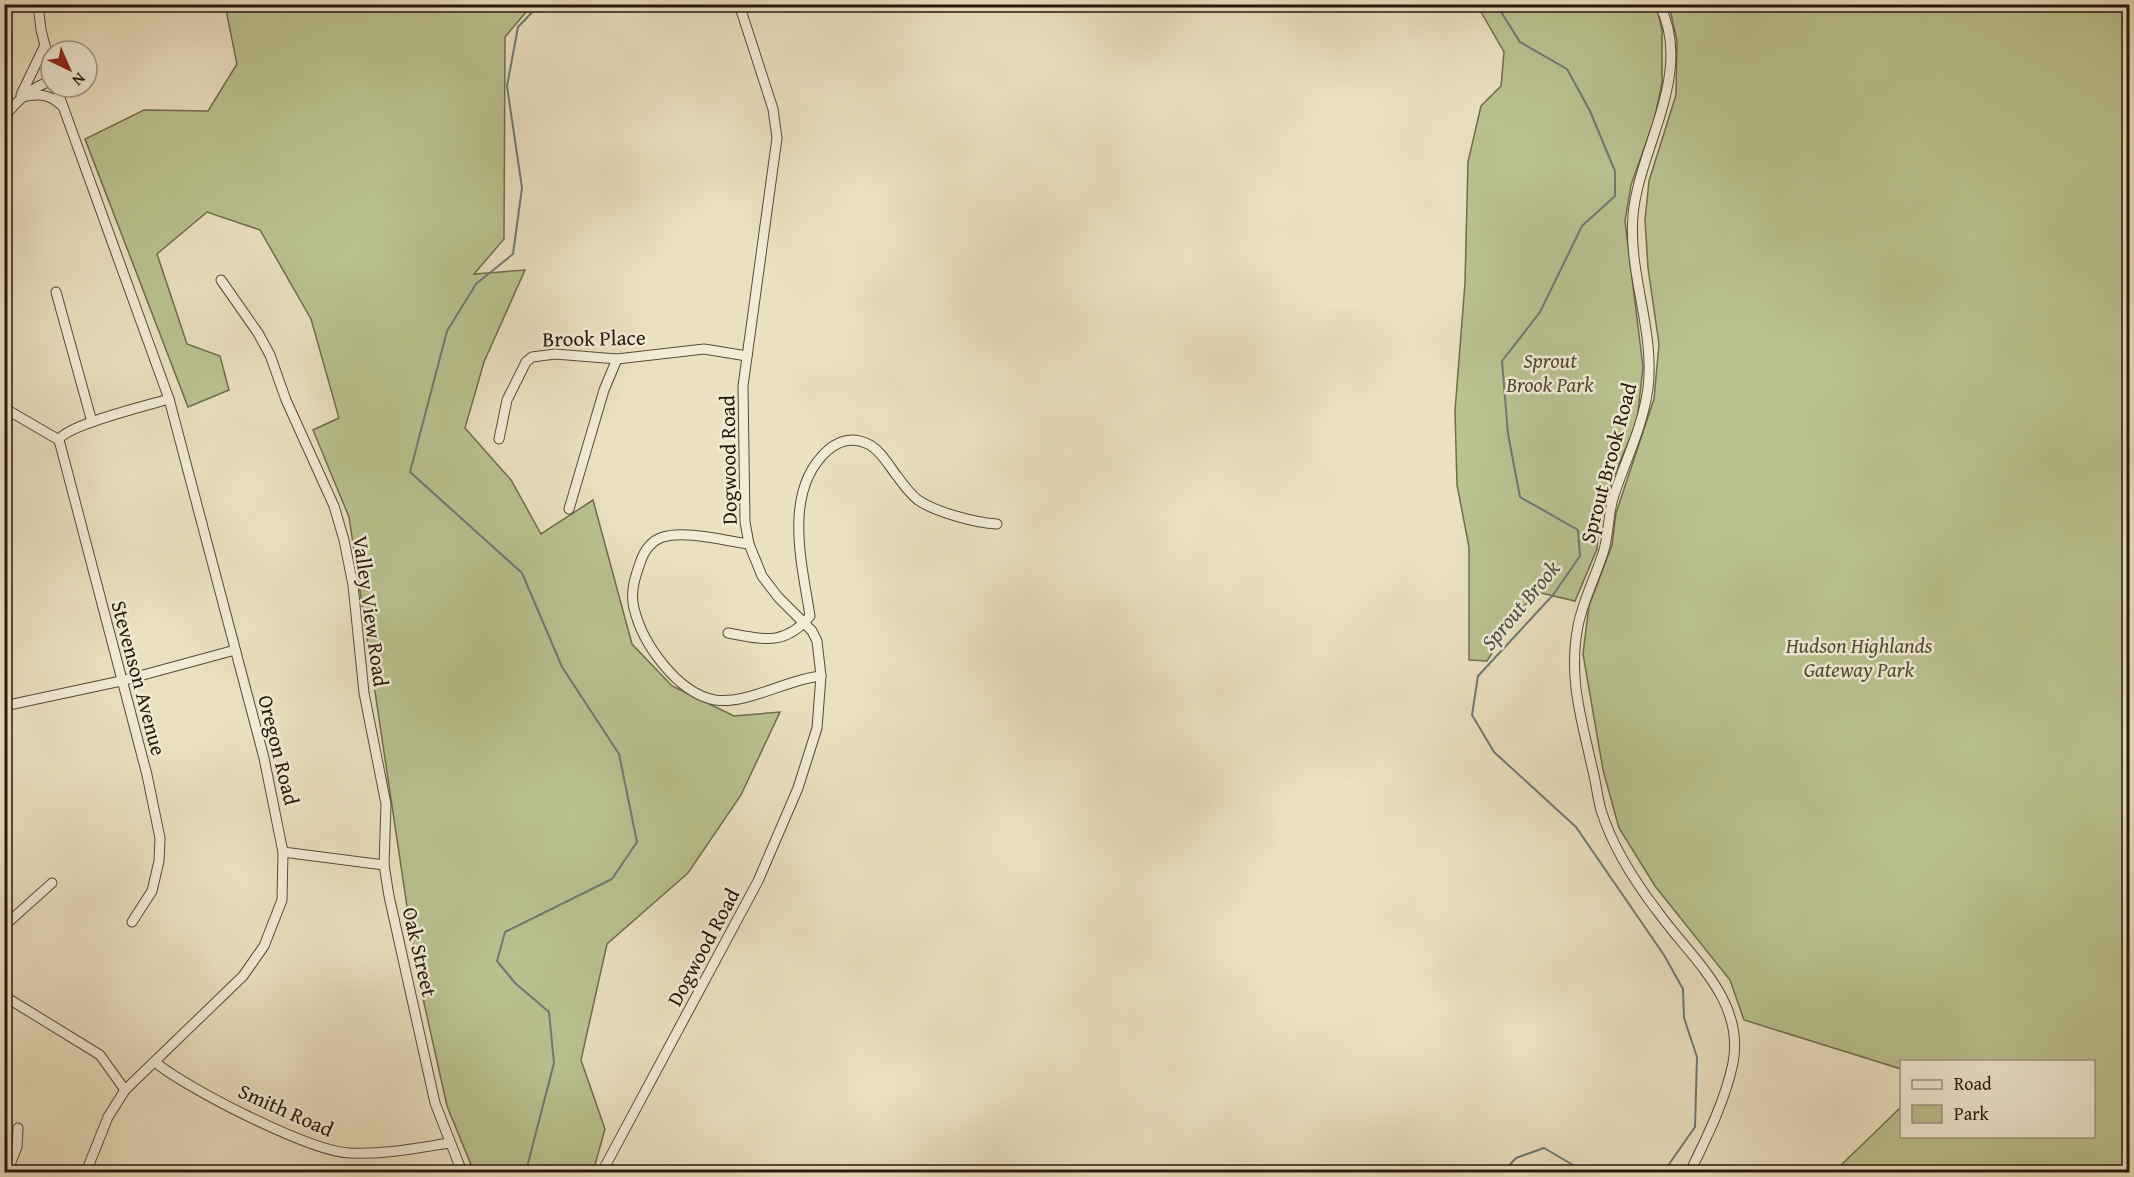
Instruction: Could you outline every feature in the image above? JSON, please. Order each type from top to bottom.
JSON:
[{"type":"street","points":[[38,4],[44,39]]},
{"type":"street","name":"Dogwood Road","points":[[602,1173],[777,842],[813,748],[817,728],[821,676],[817,641],[804,623],[769,587],[749,544],[745,522],[744,386],[777,138],[773,109],[739,4]]},
{"type":"street","name":"Sprout Brook Road","points":[[1659,4],[1666,22],[1670,52],[1666,94],[1657,133],[1640,177],[1634,215],[1636,266],[1650,361],[1648,389],[1640,425],[1613,496],[1606,545],[1578,626],[1573,682],[1600,809],[1611,835],[1632,876],[1659,914],[1711,978],[1733,1023],[1733,1061],[1727,1082],[1718,1112],[1690,1173]]},
{"type":"street","points":[[4,117],[20,98],[39,58]]},
{"type":"street","points":[[20,98],[39,88]]},
{"type":"street","points":[[20,98],[40,95],[52,97],[61,105]]},
{"type":"street","name":"Oregon Road","points":[[59,99],[169,399],[277,814],[284,852],[282,900],[264,946],[243,976],[124,1090],[108,1117],[86,1173]]},
{"type":"street","name":"Valley View Road","points":[[221,280],[258,333],[270,355],[286,400],[334,506],[344,540],[352,585],[364,693],[386,804],[384,865]]},
{"type":"street","points":[[56,292],[92,422]]},
{"type":"street","name":"Brook Place","points":[[499,440],[507,400],[526,362],[532,357],[555,354],[617,359],[704,349],[747,356]]},
{"type":"street","points":[[569,509],[604,390],[617,359]]},
{"type":"street","points":[[4,408],[59,440],[65,432],[169,399]]},
{"type":"street","name":"Stevenson Avenue","points":[[59,440],[147,775],[160,838],[159,861],[152,891],[132,922]]},
{"type":"street","points":[[728,633],[769,641],[786,636],[810,616],[800,550],[799,511],[804,485],[820,458],[845,440],[857,440],[872,446],[913,496],[926,505],[975,522],[997,524]]},
{"type":"street","points":[[749,544],[678,535],[663,537],[646,548],[634,580],[632,597],[638,620],[656,653],[679,682],[712,699],[741,698],[800,678],[821,676]]},
{"type":"street","points":[[4,706],[121,681],[235,650]]},
{"type":"street","points":[[284,852],[384,865]]},
{"type":"street","name":"Oak Street","points":[[384,865],[435,1103],[449,1143]]},
{"type":"street","points":[[4,926],[52,883]]},
{"type":"street","points":[[4,996],[100,1055],[124,1090]]},
{"type":"street","name":"Smith Road","points":[[154,1062],[196,1090],[325,1149],[350,1154],[449,1143]]},
{"type":"street","points":[[7,1173],[17,1147],[18,1128]]},
{"type":"street","points":[[449,1143],[462,1173]]},
{"type":"green space","points":[[225,5],[532,5],[505,37],[504,239],[474,274],[525,270],[484,362],[465,428],[511,480],[541,534],[593,500],[632,644],[672,686],[734,716],[780,712],[741,795],[688,873],[607,944],[581,1060],[605,1129],[593,1172],[474,1172],[447,1106],[416,967],[349,517],[313,430],[339,418],[311,319],[260,230],[207,212],[157,254],[187,344],[220,356],[229,390],[188,407],[85,139],[144,110],[208,111],[237,64]]},
{"type":"green space","name":"Sprout Brook Park","points":[[1477,5],[1651,5],[1658,13],[1662,30],[1662,83],[1654,121],[1631,185],[1625,221],[1643,367],[1637,421],[1600,510],[1597,549],[1575,601],[1541,593],[1521,608],[1487,661],[1469,660],[1469,547],[1457,485],[1455,411],[1465,283],[1468,162],[1481,106],[1501,86],[1504,52]]},
{"type":"green space","name":"Hudson Highlands Gateway Park","points":[[1669,5],[2129,5],[2129,1172],[1834,1172],[1900,1108],[1900,1138],[2095,1138],[2095,1060],[1900,1060],[1900,1069],[1744,1020],[1730,980],[1655,886],[1619,828],[1603,770],[1583,654],[1589,606],[1612,545],[1616,513],[1654,399],[1659,344],[1648,268],[1645,220],[1649,181],[1676,95],[1677,41]]},
{"type":"waterway","points":[[529,1172],[527,1167],[554,1063],[549,1012],[515,983],[497,961],[505,932],[612,879],[637,842],[619,754],[562,667],[522,573],[410,472],[447,331],[476,284],[513,254],[522,188],[507,86],[518,27],[540,4]]},
{"type":"waterway","name":"Sprout Brook","points":[[1496,4],[1520,42],[1567,69],[1590,111],[1615,171],[1615,196],[1582,226],[1540,312],[1502,361],[1508,434],[1520,497],[1578,530],[1580,556],[1553,595],[1478,676],[1472,715],[1494,752],[1576,827],[1664,955],[1683,989],[1684,1018],[1697,1057],[1695,1127],[1667,1167],[1653,1172]]},
{"type":"waterway","name":"Sprout Brook","points":[[1503,1172],[1516,1158],[1544,1148],[1585,1172]]}]
